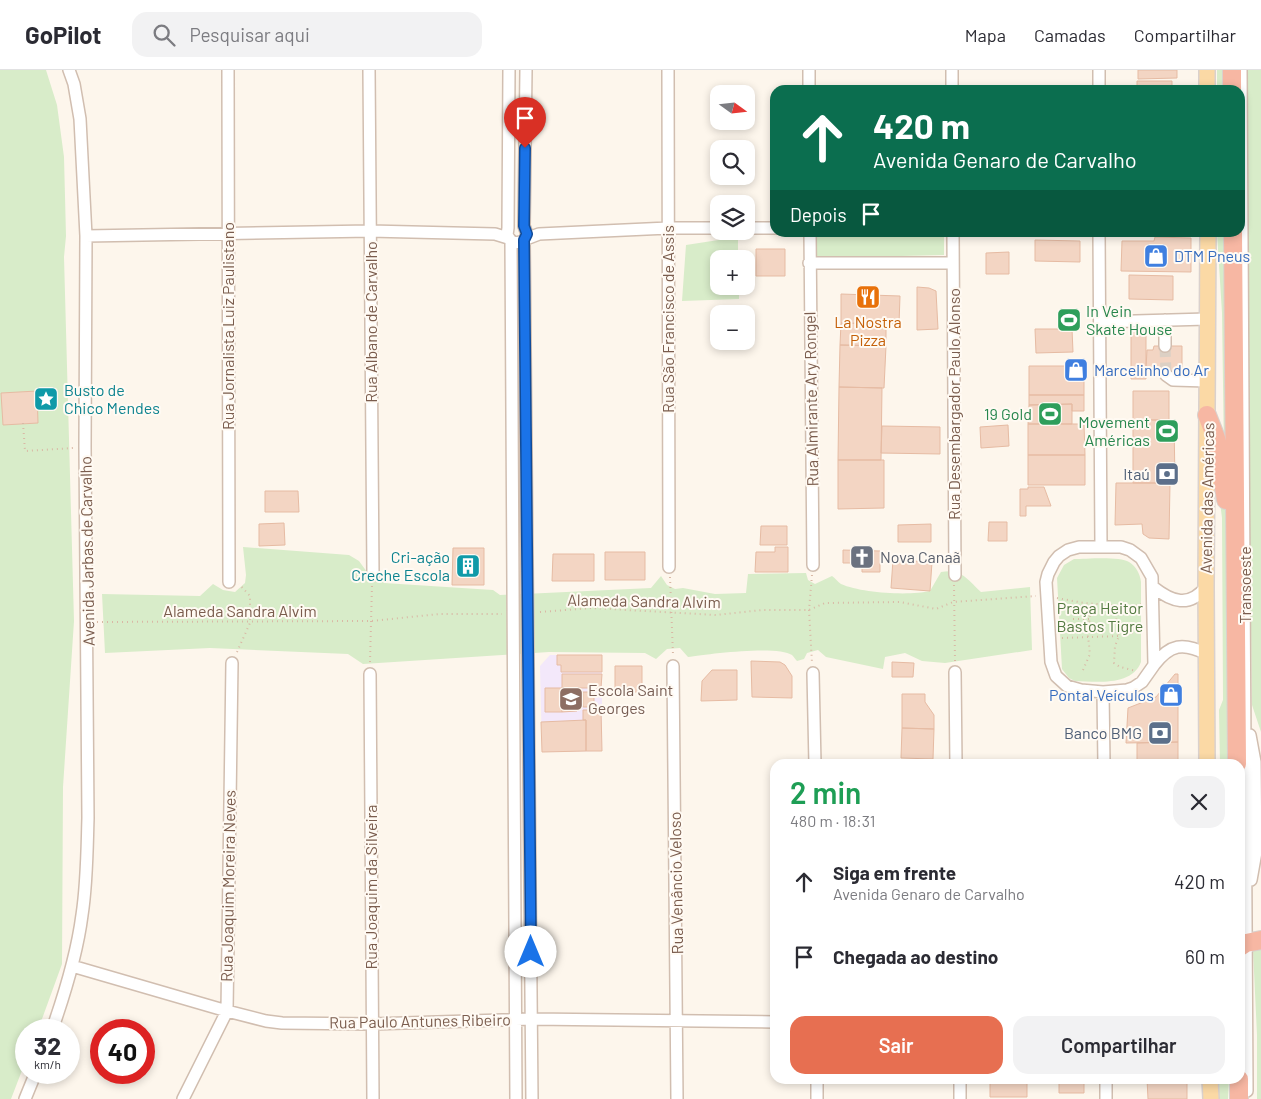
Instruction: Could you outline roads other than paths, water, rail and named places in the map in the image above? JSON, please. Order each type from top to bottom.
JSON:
[{"type":"highway","points":[[1232,70],[1232,85]]},
{"type":"highway","name":"Avenida das Américas","points":[[1233,237],[1237,759]]},
{"type":"highway","points":[[1207,415],[1216,438],[1226,497],[1227,526],[1234,544]]},
{"type":"highway","points":[[1239,1084],[1239,1099]]},
{"type":"main road","points":[[1207,70],[1207,85]]},
{"type":"main road","name":"Avenida das Américas","points":[[1207,759],[1208,237]]},
{"type":"main road","points":[[1210,1084],[1211,1099]]},
{"type":"street","name":"Avenida Jarbas de Carvalho","points":[[55,1019],[72,966],[82,915],[88,818],[88,622],[85,447],[86,236],[80,119],[74,84],[69,70]]},
{"type":"street","name":"Rua Jornalista Luiz Paulistano","points":[[228,70],[229,582]]},
{"type":"street","name":"Rua Albano de Carvalho","points":[[369,70],[373,575]]},
{"type":"street","points":[[509,70],[516,1099]]},
{"type":"street","points":[[526,70],[525,234],[532,1099]]},
{"type":"street","name":"Rua São Francisco de Assis","points":[[668,70],[669,567]]},
{"type":"street","points":[[809,70],[809,85]]},
{"type":"street","points":[[952,70],[952,85]]},
{"type":"street","points":[[1099,70],[1099,85]]},
{"type":"street","name":"Transoeste","points":[[1241,70],[1241,85]]},
{"type":"street","points":[[509,235],[516,223],[525,234]]},
{"type":"street","points":[[509,235],[515,244],[525,234],[710,228]]},
{"type":"street","points":[[755,228],[770,228]]},
{"type":"street","points":[[86,236],[370,231],[509,235]]},
{"type":"street","name":"Rua Almirante Ary Rongel","points":[[810,237],[813,566]]},
{"type":"street","name":"Rua Desembargador Paulo Alonso","points":[[953,237],[955,575]]},
{"type":"street","points":[[1099,237],[1101,547]]},
{"type":"street","name":"Transoeste","points":[[1242,237],[1246,716],[1255,762],[1256,852],[1255,865],[1246,897],[1249,944]]},
{"type":"street","points":[[809,263],[953,262]]},
{"type":"street","points":[[1100,322],[1207,319]]},
{"type":"street","points":[[1165,320],[1165,346]]},
{"type":"street","points":[[1166,375],[1174,380],[1207,381]]},
{"type":"street","points":[[1154,665],[1153,587],[1149,570],[1135,554],[1121,547],[1079,547],[1068,550],[1059,556],[1048,574],[1047,595],[1053,669],[1061,682],[1073,689],[1103,692],[1127,690],[1142,682],[1154,665],[1170,649],[1179,646],[1196,648],[1207,654]]},
{"type":"street","points":[[1153,587],[1163,595],[1180,601],[1194,598],[1206,586]]},
{"type":"street","points":[[513,590],[514,593],[520,596],[526,594],[528,590]]},
{"type":"street","points":[[513,653],[514,649],[520,647],[526,648],[529,651]]},
{"type":"street","name":"Rua Joaquim Moreira Neves","points":[[183,1099],[227,1011],[232,663]]},
{"type":"street","name":"Rua Venâncio Veloso","points":[[673,666],[677,1099]]},
{"type":"street","points":[[955,672],[956,759]]},
{"type":"street","points":[[813,673],[815,759]]},
{"type":"street","name":"Rua Joaquim da Silveira","points":[[370,674],[373,1099]]},
{"type":"street","points":[[1103,692],[1104,759]]},
{"type":"street","points":[[1247,1099],[1249,944]]},
{"type":"street","name":"Rua Paulo Antunes Ribeiro","points":[[72,966],[227,1011],[282,1023],[372,1024],[532,1019],[770,1022]]},
{"type":"street","points":[[25,1099],[31,1084]]},
{"type":"street","points":[[817,1084],[817,1099]]},
{"type":"street","points":[[960,1084],[960,1099]]},
{"type":"street","points":[[1106,1084],[1106,1099]]},
{"type":"tunnel","points":[[1165,346],[1166,375]]},
{"type":"place","name":"DTM Pneus","points":[[1156,256]]},
{"type":"place","name":"La Nostra Pizza","points":[[868,297]]},
{"type":"place","name":"In Vein Skate House","points":[[1069,320]]},
{"type":"place","name":"Marcelinho do Ar","points":[[1076,370]]},
{"type":"place","name":"Busto de Chico Mendes","points":[[46,399]]},
{"type":"place","name":"19 Gold","points":[[1050,414]]},
{"type":"place","name":"Movement Américas","points":[[1167,431]]},
{"type":"place","name":"Itaú","points":[[1167,474]]},
{"type":"place","name":"Nova Canaã","points":[[862,557]]},
{"type":"place","name":"Cri-ação Creche Escola","points":[[468,566]]},
{"type":"place","name":"Pontal Veículos","points":[[1171,695]]},
{"type":"place","name":"Escola Saint Georges","points":[[571,699]]},
{"type":"place","name":"Banco BMG","points":[[1160,733]]},
{"type":"park label","name":"Praça Heitor Bastos Tigre","points":[[1100,617]]}]
